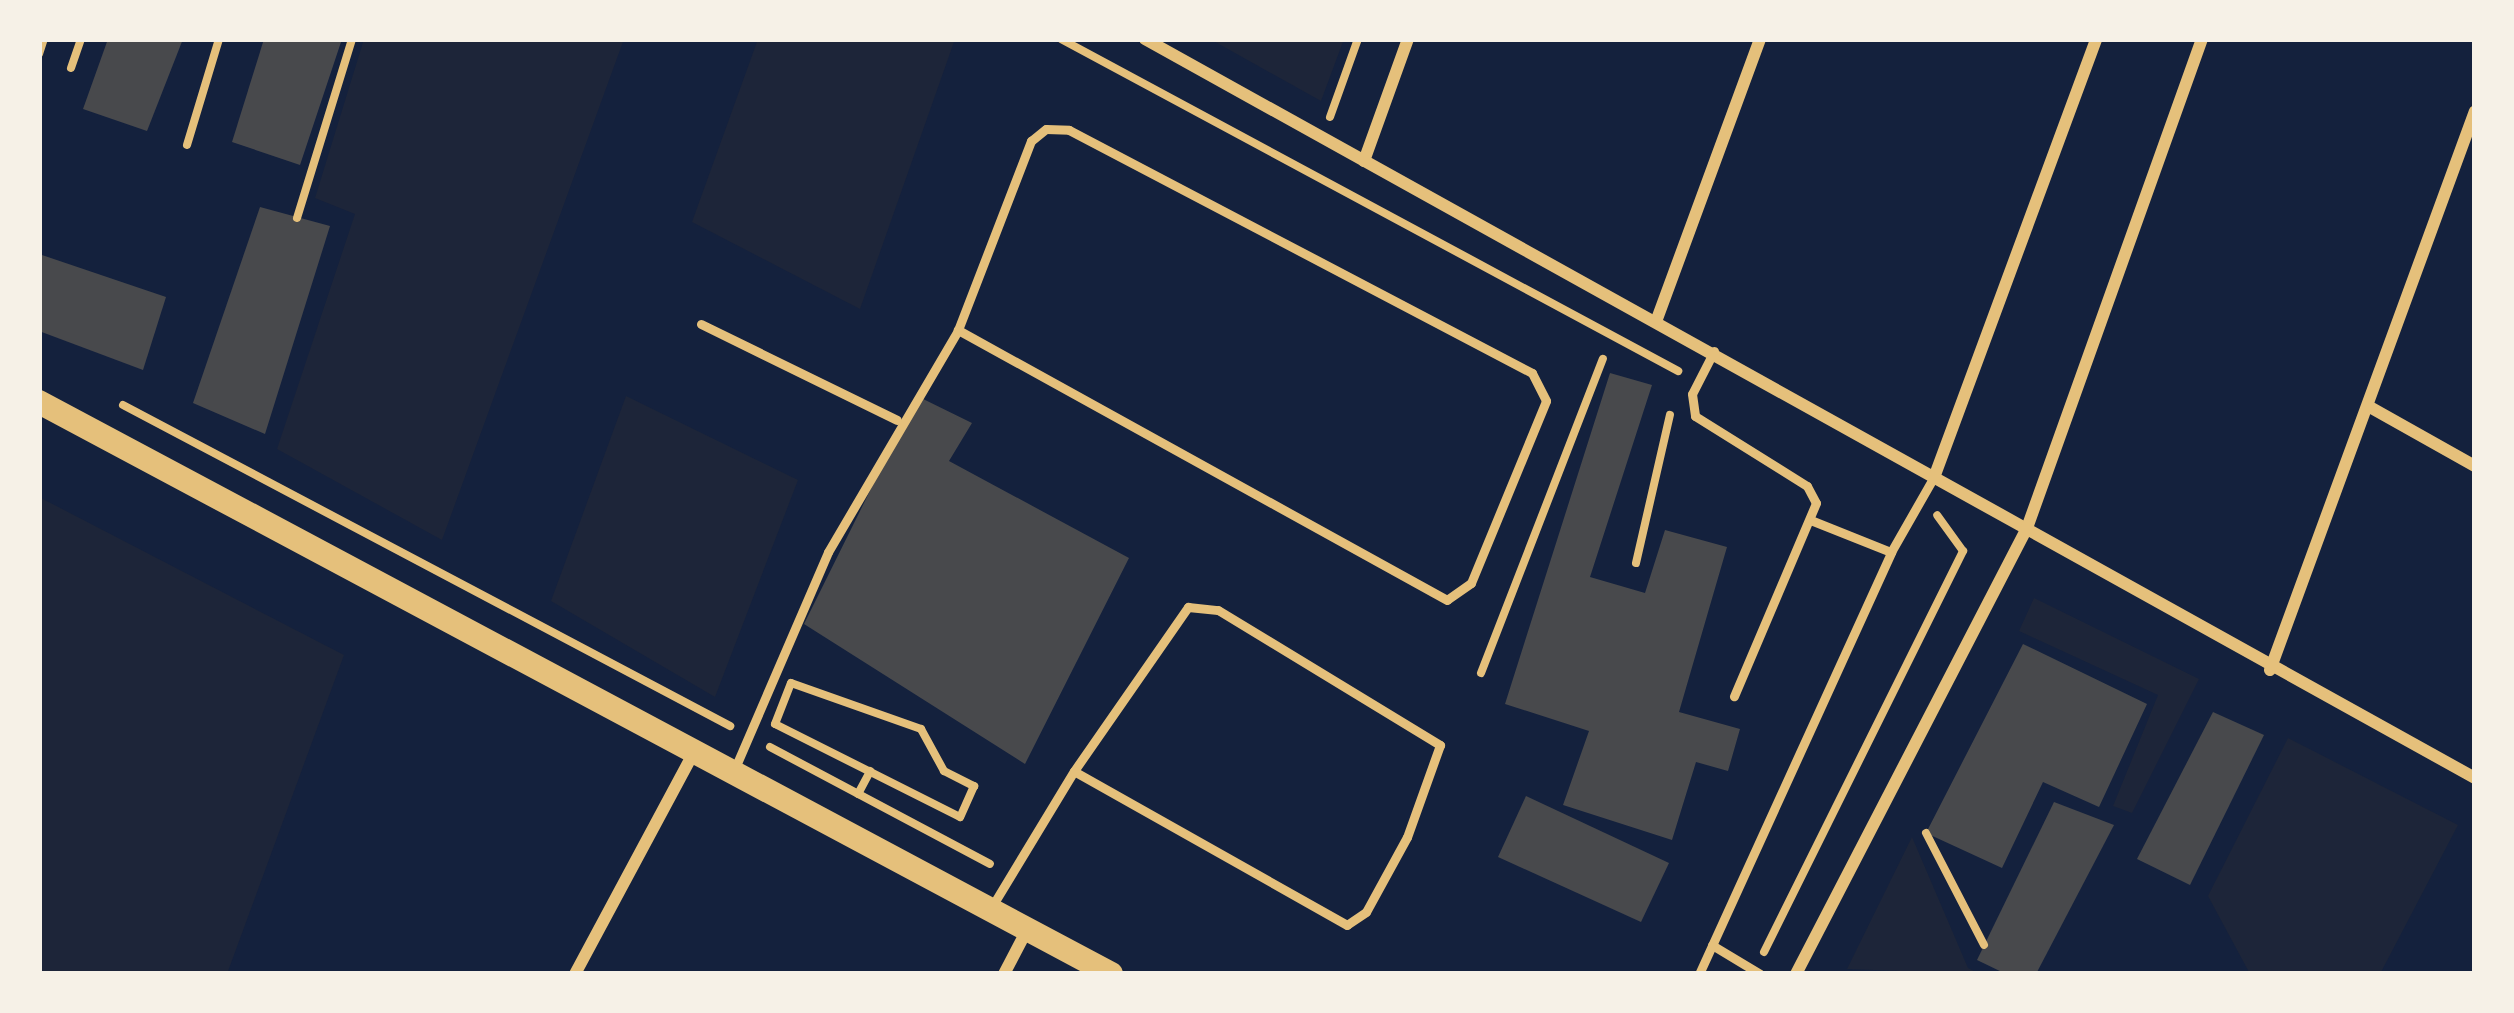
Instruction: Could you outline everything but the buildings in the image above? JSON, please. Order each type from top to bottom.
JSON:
[{"type":"main road","points":[[39,403],[696,747],[1111,974]]},
{"type":"street","points":[[1145,39],[1657,319],[2270,670],[2475,778]]},
{"type":"street","points":[[1364,161],[1408,39]]},
{"type":"street","points":[[1657,319],[1760,39]]},
{"type":"street","points":[[1935,475],[2096,39]]},
{"type":"street","points":[[1796,974],[2027,528],[2202,39]]},
{"type":"street","points":[[2270,670],[2469,149],[2475,111]]},
{"type":"street","points":[[2368,406],[2475,466]]},
{"type":"street","points":[[575,974],[696,747]]},
{"type":"street","points":[[1004,974],[1028,928]]},
{"type":"lane","points":[[735,768],[897,419],[958,330],[1031,142],[1055,128],[1532,373],[1546,401],[1471,583],[1447,600],[958,330]]},
{"type":"lane","points":[[701,324],[897,419]]},
{"type":"lane","points":[[1714,351],[1696,381],[1695,416],[1807,486],[1813,521],[1734,697]]},
{"type":"lane","points":[[1699,974],[1915,501],[1935,475]]},
{"type":"lane","points":[[1813,521],[1891,552]]},
{"type":"lane","points":[[991,908],[1074,771],[1196,605],[1433,731],[1440,746],[1407,837],[1366,912],[1347,925],[1074,771]]},
{"type":"lane","points":[[1712,945],[1757,973]]},
{"type":"path","points":[[39,54],[44,39]]},
{"type":"path","points":[[71,68],[81,39]]},
{"type":"path","points":[[187,145],[219,39]]},
{"type":"path","points":[[297,218],[352,39]]},
{"type":"path","points":[[1060,39],[1696,381]]},
{"type":"path","points":[[1329,121],[1358,39]]},
{"type":"path","points":[[1481,673],[1604,359]]},
{"type":"path","points":[[1636,563],[1683,373]]},
{"type":"path","points":[[102,394],[1012,875]]},
{"type":"path","points":[[1757,973],[1963,550],[1957,528],[1915,501]]},
{"type":"path","points":[[790,683],[921,729],[944,771],[974,786],[960,817],[870,771],[775,724],[790,683]]},
{"type":"path","points":[[858,794],[870,771]]},
{"type":"path","points":[[1926,833],[1984,945]]},
{"type":"shaded area","points":[[364,39],[624,39],[442,540],[277,449],[355,214],[315,198]]},
{"type":"shaded area","points":[[758,39],[955,39],[860,309],[692,222]]},
{"type":"shaded area","points":[[1210,39],[1344,39],[1321,101]]},
{"type":"shaded area","points":[[626,396],[798,480],[715,697],[551,601]]},
{"type":"shaded area","points":[[39,497],[344,655],[227,974],[39,974]]},
{"type":"shaded area","points":[[2034,598],[2199,679],[2132,813],[2113,806],[2158,695],[2019,631]]},
{"type":"shaded area","points":[[2288,738],[2458,825],[2380,974],[2250,974],[2208,896]]},
{"type":"shaded area","points":[[1912,837],[1968,968],[1980,974],[1847,969]]}]
